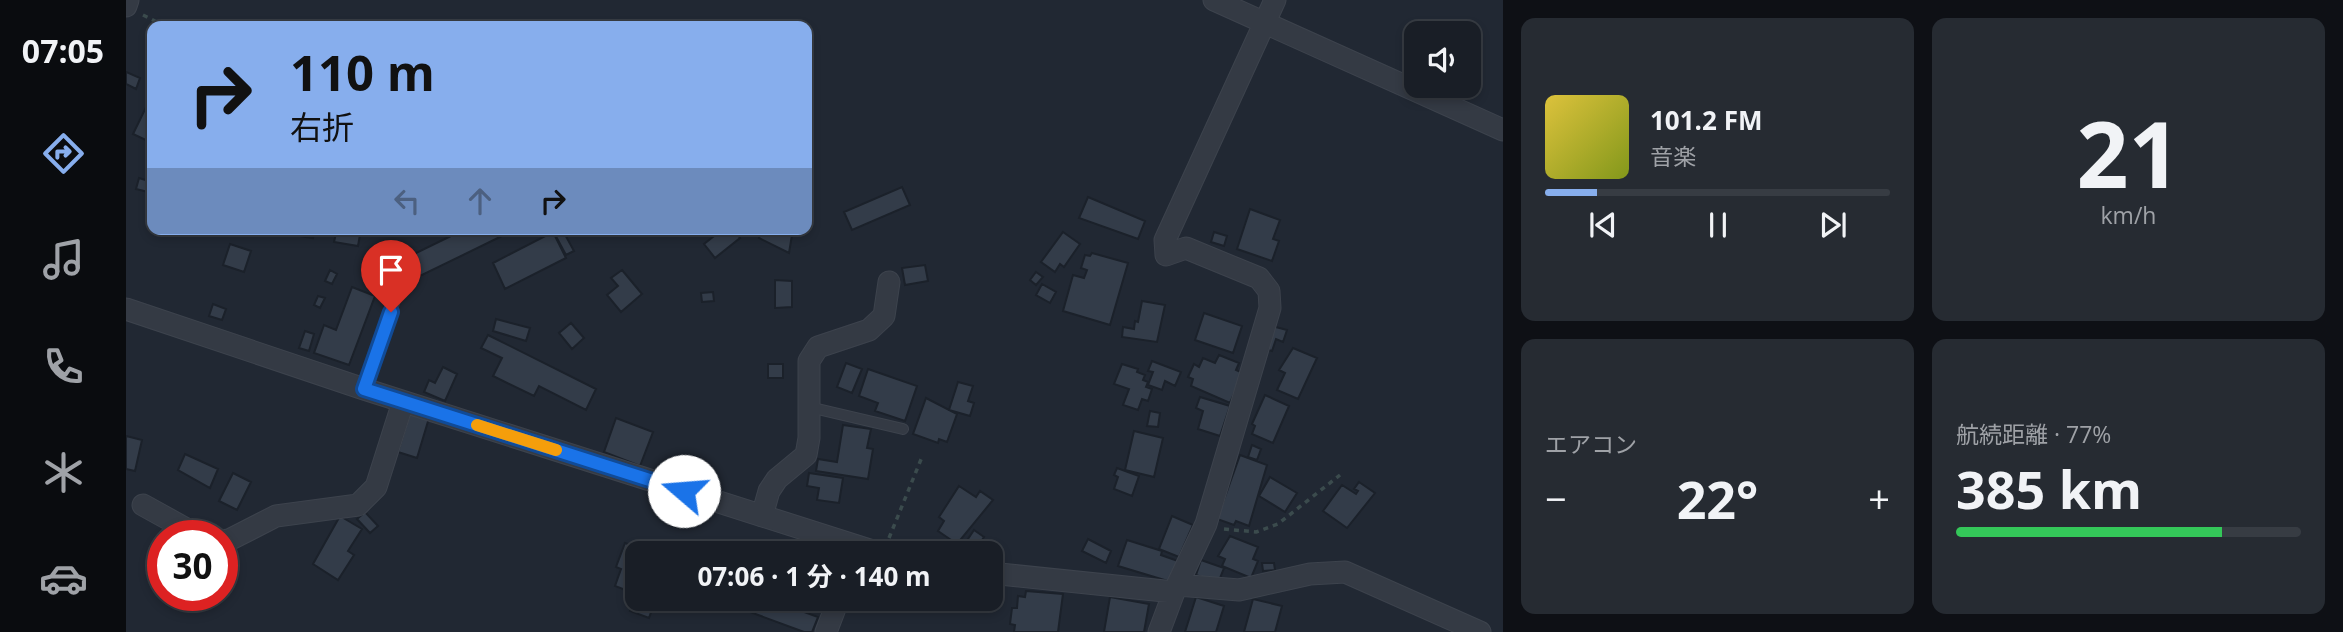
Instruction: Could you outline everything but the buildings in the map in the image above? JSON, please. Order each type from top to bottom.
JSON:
[{"type":"street","points":[[126,5],[128,0]]},
{"type":"street","points":[[1214,0],[1503,130]]},
{"type":"street","points":[[1159,632],[1176,588],[1205,528],[1270,308],[1269,291],[1259,278],[1186,248],[1166,255],[1166,240],[1275,0]]},
{"type":"street","points":[[762,516],[769,491],[777,479],[806,455],[809,361],[818,347],[869,330],[884,316],[889,282]]},
{"type":"street","points":[[126,309],[403,402],[847,541]]},
{"type":"street","points":[[238,535],[276,516],[358,505],[376,487],[403,402]]},
{"type":"street","points":[[143,505],[170,520]]},
{"type":"street","points":[[1003,574],[1176,588],[1239,590],[1310,574],[1345,572],[1480,632]]},
{"type":"street","points":[[826,632],[834,611]]},
{"type":"lane","points":[[364,389],[400,286]]},
{"type":"lane","points":[[809,407],[903,429]]},
{"type":"path","points":[[875,541],[922,457]]},
{"type":"path","points":[[1205,528],[1256,532],[1278,524],[1340,475]]},
{"type":"slow traffic","points":[[477,425],[556,450]]},
{"type":"route","points":[[391,312],[364,389],[684,491]]}]
